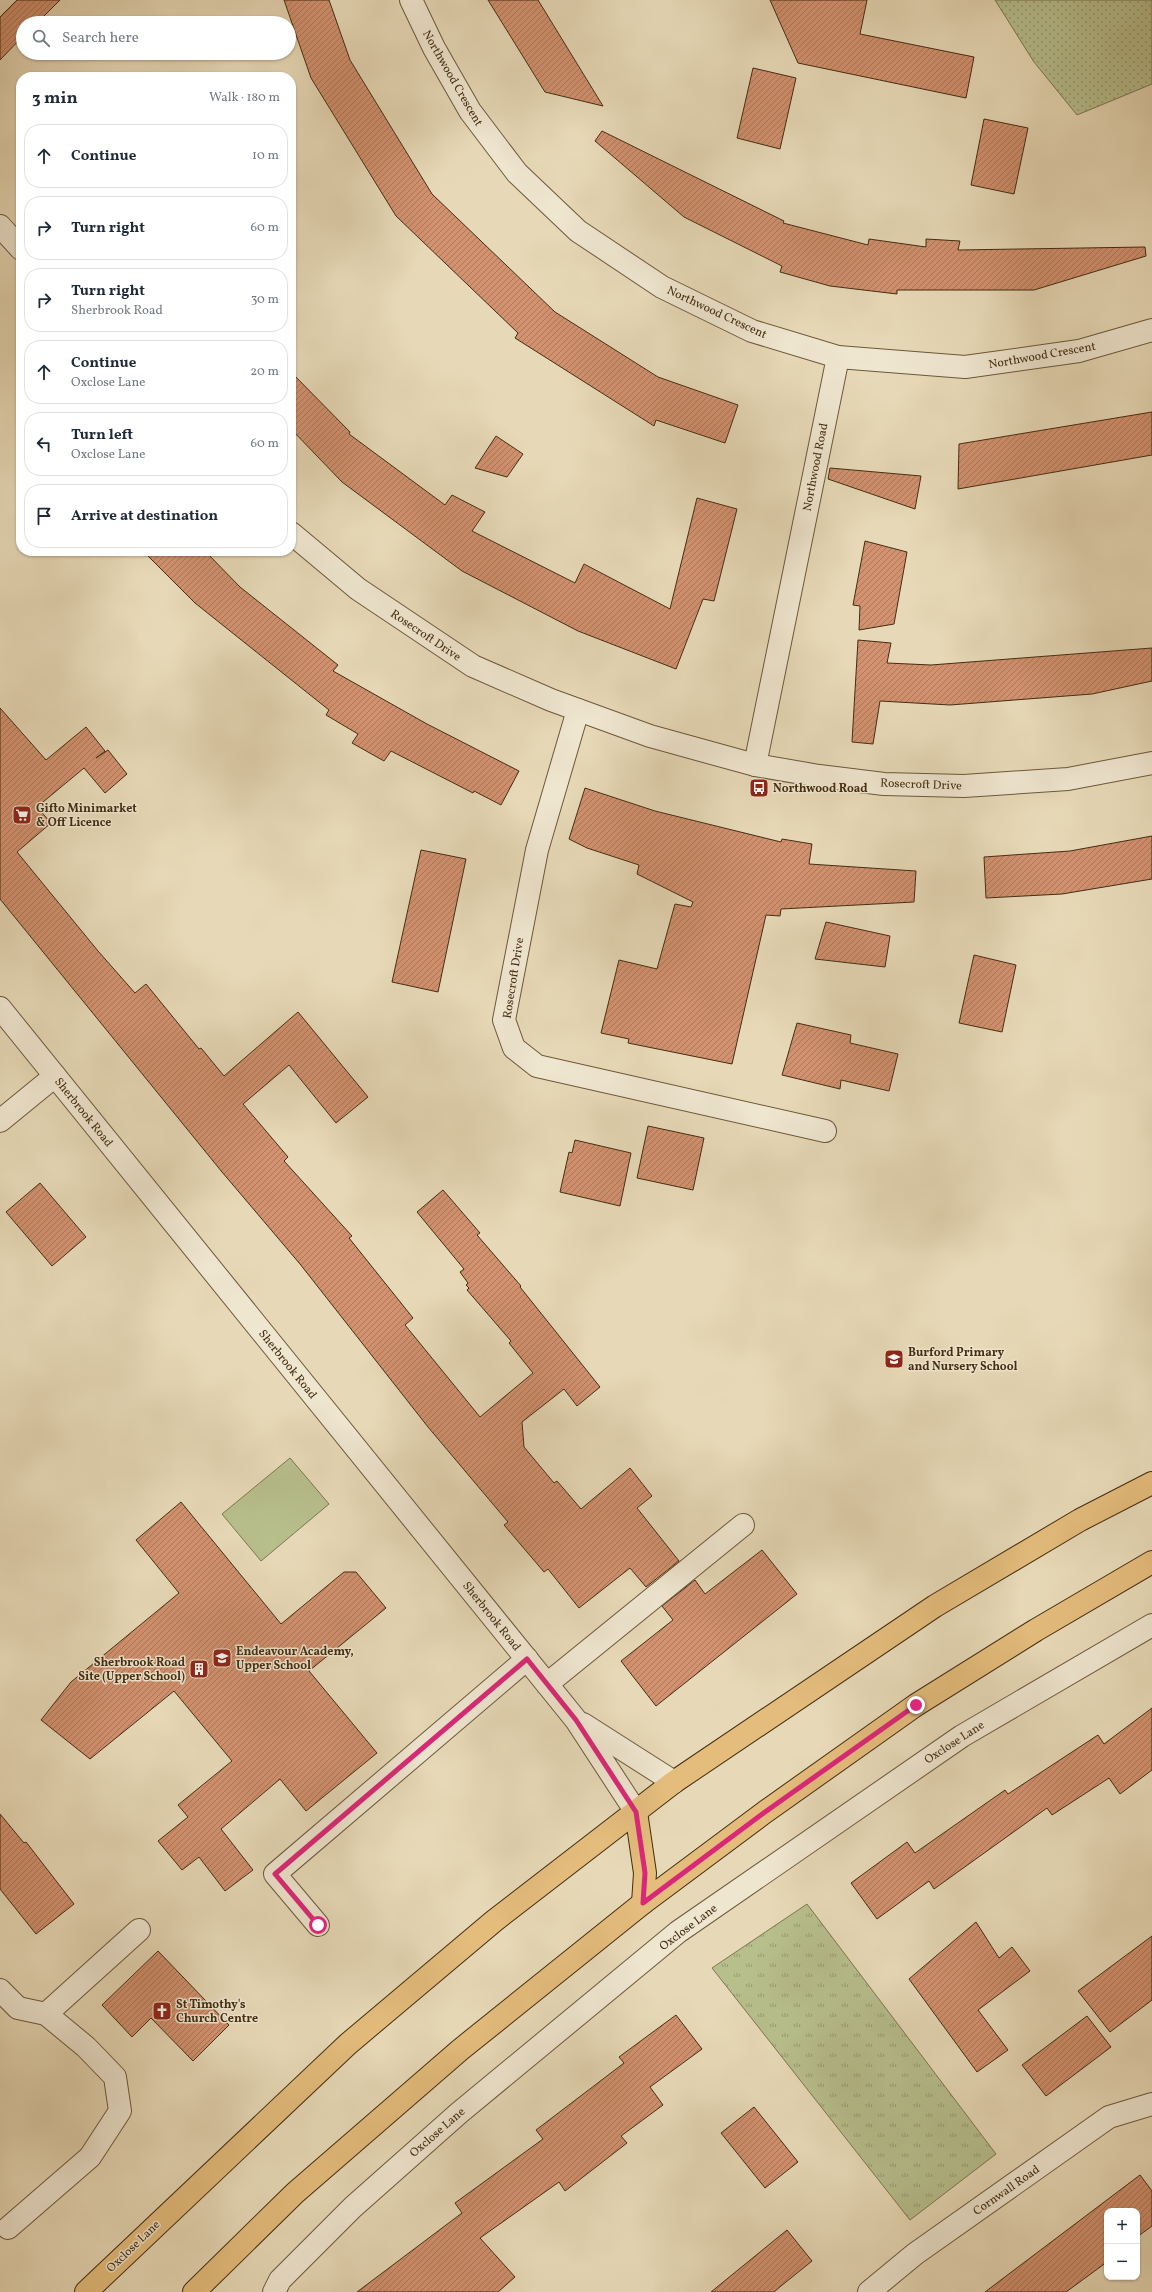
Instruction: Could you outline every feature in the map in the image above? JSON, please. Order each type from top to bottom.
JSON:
[{"type":"main road","name":"Oxclose Lane","points":[[86,2292],[348,2044],[494,1921],[674,1782],[935,1606],[1080,1520],[1152,1483]]},
{"type":"main road","points":[[194,2292],[301,2188],[460,2050],[643,1903],[765,1812],[916,1705],[1036,1630],[1152,1562]]},
{"type":"main road","points":[[636,1812],[645,1873],[643,1903]]},
{"type":"street","name":"Northwood Crescent","points":[[411,0],[434,48],[470,111],[517,173],[578,231],[662,287],[752,331],[838,357],[965,368],[1079,351],[1152,330]]},
{"type":"street","points":[[0,226],[16,244]]},
{"type":"street","name":"Northwood Road","points":[[756,765],[838,357]]},
{"type":"street","name":"Rosecroft Drive","points":[[296,537],[358,589],[473,666],[578,710],[650,736],[756,765],[819,776],[884,784],[964,786],[1068,779],[1152,764]]},
{"type":"street","name":"Rosecroft Drive","points":[[578,710],[536,850],[504,1020],[514,1048],[537,1066],[825,1131]]},
{"type":"street","name":"Sherbrook Road","points":[[0,1008],[576,1720],[636,1812]]},
{"type":"street","points":[[0,1121],[56,1076]]},
{"type":"street","points":[[547,1684],[743,1525]]},
{"type":"street","name":"Oxclose Lane","points":[[274,2292],[280,2280],[364,2196],[459,2113],[678,1932],[962,1736],[1152,1625]]},
{"type":"street","points":[[318,1925],[275,1874],[527,1659]]},
{"type":"street","name":"Sherbrook Road","points":[[576,1720],[674,1782]]},
{"type":"street","points":[[46,2014],[139,1930]]},
{"type":"street","points":[[0,1990],[18,2008],[46,2014],[86,2047],[115,2077],[120,2111],[90,2157],[8,2228]]},
{"type":"street","name":"Cornwall Road","points":[[869,2292],[915,2254],[1109,2117],[1152,2104]]},
{"type":"green space","points":[[995,0],[1152,0],[1152,84],[1077,115],[1034,62]]},
{"type":"green space","points":[[290,1458],[329,1504],[261,1561],[222,1514]]},
{"type":"green space","points":[[807,1904],[996,2154],[910,2220],[712,1968]]},
{"type":"building","points":[[17,0],[60,0],[44,16],[16,16],[16,43],[0,60],[0,17]]},
{"type":"building","points":[[284,0],[329,0],[350,60],[432,194],[555,312],[658,377],[738,405],[725,443],[656,420],[654,426],[515,338],[518,333],[396,216],[311,78],[296,35],[296,16],[290,16]]},
{"type":"building","points":[[488,0],[538,0],[603,106],[545,92]]},
{"type":"building","points":[[770,0],[867,0],[860,34],[974,57],[966,98],[798,63]]},
{"type":"building","points":[[753,68],[796,78],[780,149],[737,138]]},
{"type":"building","points":[[984,119],[1028,128],[1014,194],[971,185]]},
{"type":"building","points":[[602,131],[784,221],[783,223],[868,245],[869,239],[926,247],[926,239],[960,241],[958,250],[1145,247],[1146,256],[1034,290],[897,290],[897,294],[830,286],[780,272],[782,266],[684,217],[595,141]]},
{"type":"building","points":[[296,377],[350,432],[349,434],[445,505],[452,495],[485,512],[472,531],[575,583],[584,564],[670,609],[697,498],[737,509],[714,601],[703,599],[676,669],[578,631],[462,571],[342,482],[296,434]]},
{"type":"building","points":[[1152,412],[1152,455],[958,489],[959,444]]},
{"type":"building","points":[[496,436],[523,454],[507,477],[475,468]]},
{"type":"building","points":[[830,468],[921,476],[915,509],[828,479]]},
{"type":"building","points":[[865,541],[907,552],[894,624],[859,630],[860,606],[853,605]]},
{"type":"building","points":[[148,556],[210,556],[240,587],[338,665],[333,671],[427,724],[519,771],[501,805],[474,791],[473,793],[391,751],[384,761],[352,743],[358,734],[326,715],[329,710],[195,603]]},
{"type":"building","points":[[858,640],[891,643],[887,663],[931,665],[1152,648],[1152,681],[1092,694],[950,705],[880,701],[873,744],[852,742]]},
{"type":"building","points":[[0,708],[46,760],[86,727],[105,751],[96,758],[108,750],[127,774],[105,793],[84,768],[37,807],[51,823],[17,852],[98,951],[135,993],[146,984],[199,1049],[201,1048],[224,1076],[298,1012],[368,1097],[336,1123],[289,1065],[243,1104],[288,1157],[284,1161],[352,1236],[349,1238],[413,1318],[405,1325],[480,1417],[533,1373],[509,1343],[511,1341],[467,1290],[469,1288],[466,1285],[468,1283],[460,1272],[464,1269],[417,1212],[443,1190],[480,1233],[477,1235],[521,1286],[520,1287],[600,1387],[577,1406],[564,1389],[522,1422],[524,1447],[554,1483],[557,1481],[581,1509],[630,1468],[652,1496],[637,1508],[679,1561],[646,1587],[630,1568],[579,1608],[548,1569],[544,1572],[504,1525],[508,1522],[428,1427],[300,1264],[222,1172],[0,899]]},
{"type":"building","points":[[585,788],[655,811],[781,842],[782,839],[812,844],[809,864],[916,871],[914,902],[781,909],[780,916],[766,915],[732,1064],[628,1043],[629,1039],[601,1033],[619,960],[657,969],[675,904],[691,907],[693,902],[637,874],[639,865],[587,848],[569,839]]},
{"type":"building","points":[[1152,836],[1152,879],[1062,894],[986,898],[984,857],[1070,851]]},
{"type":"building","points":[[421,850],[466,859],[438,992],[392,982]]},
{"type":"building","points":[[826,922],[890,936],[885,967],[815,959]]},
{"type":"building","points":[[974,955],[1016,965],[1002,1032],[959,1023]]},
{"type":"building","points":[[797,1023],[851,1035],[850,1043],[898,1054],[889,1091],[841,1080],[840,1089],[782,1075]]},
{"type":"building","points":[[648,1126],[704,1138],[693,1190],[637,1178]]},
{"type":"building","points":[[575,1140],[631,1153],[620,1206],[560,1192],[569,1152],[572,1153]]},
{"type":"building","points":[[40,1183],[86,1237],[52,1266],[6,1212]]},
{"type":"building","name":"Sherbrook Road Site (Upper School)","points":[[181,1502],[281,1624],[344,1572],[356,1572],[386,1608],[309,1671],[377,1753],[306,1811],[280,1779],[221,1829],[253,1870],[225,1891],[199,1857],[182,1870],[158,1841],[188,1817],[178,1805],[232,1761],[174,1691],[90,1759],[41,1720],[71,1682],[179,1593],[136,1540]]},
{"type":"building","points":[[762,1550],[797,1594],[656,1706],[621,1661],[673,1620],[662,1606],[695,1580],[705,1594]]},
{"type":"building","points":[[1152,1708],[1152,1770],[1120,1794],[1109,1778],[1052,1815],[1047,1808],[934,1889],[929,1881],[877,1919],[851,1883],[907,1842],[915,1853],[1005,1790],[1008,1794],[1098,1735],[1104,1744]]},
{"type":"building","points":[[0,1814],[24,1843],[26,1842],[74,1904],[36,1934],[0,1889]]},
{"type":"building","points":[[976,1922],[999,1958],[1012,1947],[1030,1971],[978,2010],[1008,2050],[977,2072],[909,1979]]},
{"type":"building","points":[[1152,1936],[1152,2000],[1110,2032],[1078,1991]]},
{"type":"building","name":"St Timothy's Church Centre","points":[[158,1951],[229,2025],[193,2061],[151,2018],[132,2037],[102,2005]]},
{"type":"building","points":[[676,2015],[702,2049],[650,2087],[663,2105],[621,2136],[627,2143],[565,2191],[559,2182],[480,2238],[515,2277],[498,2292],[357,2292],[462,2213],[455,2203],[543,2139],[536,2130],[624,2063],[619,2057]]},
{"type":"building","points":[[1087,2016],[1111,2047],[1046,2096],[1022,2065]]},
{"type":"building","points":[[754,2107],[798,2162],[765,2188],[721,2133]]},
{"type":"building","points":[[1140,2175],[1152,2191],[1152,2226],[1140,2235],[1140,2208],[1104,2208],[1104,2264],[1066,2292],[985,2292]]},
{"type":"building","points":[[787,2230],[812,2261],[774,2292],[711,2292]]},
{"type":"place","name":"Northwood Road","points":[[759,788]]},
{"type":"place","name":"Gifto Minimarket & Off Licence","points":[[22,815]]},
{"type":"place","name":"Burford Primary and Nursery School","points":[[894,1359]]},
{"type":"place","name":"Endeavour Academy, Upper School","points":[[222,1658]]},
{"type":"place","name":"Sherbrook Road Site (Upper School)","points":[[199,1669]]},
{"type":"place","name":"St Timothy's Church Centre","points":[[162,2011]]},
{"type":"route","points":[[318,1925],[275,1874],[527,1659],[576,1720],[636,1812],[645,1873],[643,1903],[765,1812],[916,1705]]}]
